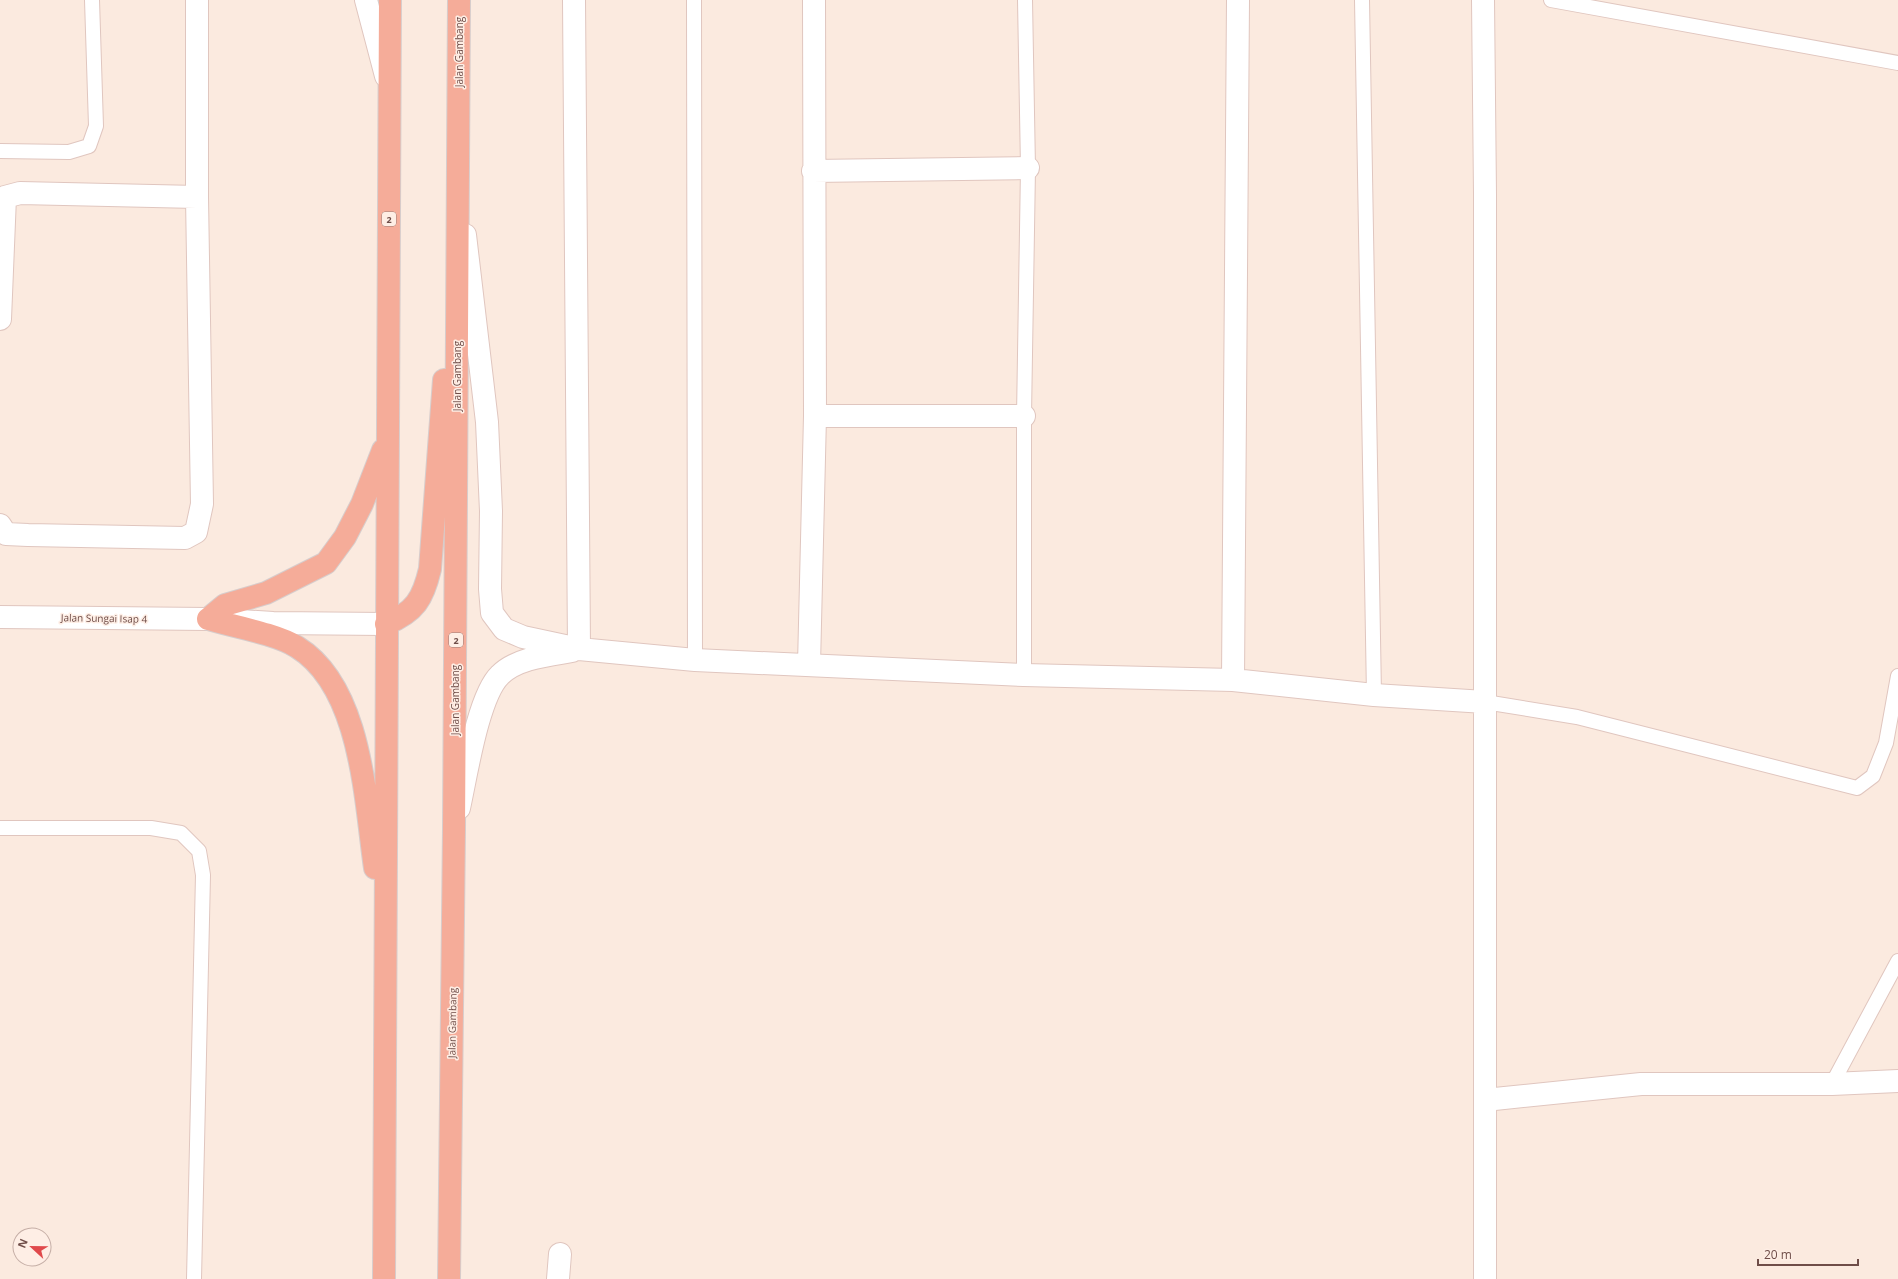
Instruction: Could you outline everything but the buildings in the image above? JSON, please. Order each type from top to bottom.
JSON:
[{"type":"highway","name":"2","points":[[384,1279],[390,0]]},
{"type":"highway","name":"Jalan Gambang","points":[[449,1279],[454,829],[459,0]]},
{"type":"highway","points":[[386,624],[398,620],[412,609],[424,591],[430,569],[459,182]]},
{"type":"highway","points":[[208,619],[225,605],[266,593],[326,563],[345,538],[362,504],[388,437]]},
{"type":"highway","points":[[208,619],[273,637],[296,646],[316,660],[333,682],[351,720],[360,767],[386,947]]},
{"type":"street","points":[[0,524],[6,534],[28,535],[185,538],[196,532],[202,504],[197,197],[197,0]]},
{"type":"street","points":[[366,0],[389,87]]},
{"type":"street","points":[[574,0],[579,649]]},
{"type":"street","points":[[808,665],[815,416],[814,0]]},
{"type":"street","points":[[1233,680],[1238,0]]},
{"type":"street","points":[[1483,0],[1485,194],[1485,1279]]},
{"type":"street","points":[[814,171],[1028,168]]},
{"type":"street","points":[[459,182],[487,422],[491,511],[490,589],[492,613],[504,629],[524,637],[579,649],[695,660],[1024,674],[1233,680],[1374,695],[1485,702]]},
{"type":"street","points":[[0,319],[5,197],[20,193],[197,197]]},
{"type":"street","points":[[815,416],[1024,416]]},
{"type":"street","name":"Jalan Sungai Isap 4","points":[[0,617],[208,619],[273,623],[386,624]]},
{"type":"street","points":[[454,829],[486,695],[500,675],[524,660],[579,649]]},
{"type":"street","points":[[1485,1100],[1641,1084],[1832,1084],[1898,1081]]},
{"type":"street","points":[[558,1279],[560,1254]]},
{"type":"lane","points":[[0,151],[70,152],[89,146],[96,126],[92,0]]},
{"type":"lane","points":[[694,0],[695,660]]},
{"type":"lane","points":[[1024,674],[1024,416],[1028,168],[1025,0]]},
{"type":"lane","points":[[1362,0],[1374,695]]},
{"type":"lane","points":[[1551,0],[1898,63]]},
{"type":"lane","points":[[1485,702],[1577,717],[1857,788],[1873,776],[1886,744],[1898,676]]},
{"type":"lane","points":[[0,828],[151,828],[181,833],[199,851],[203,875],[194,1279]]},
{"type":"lane","points":[[1832,1084],[1898,961]]}]
